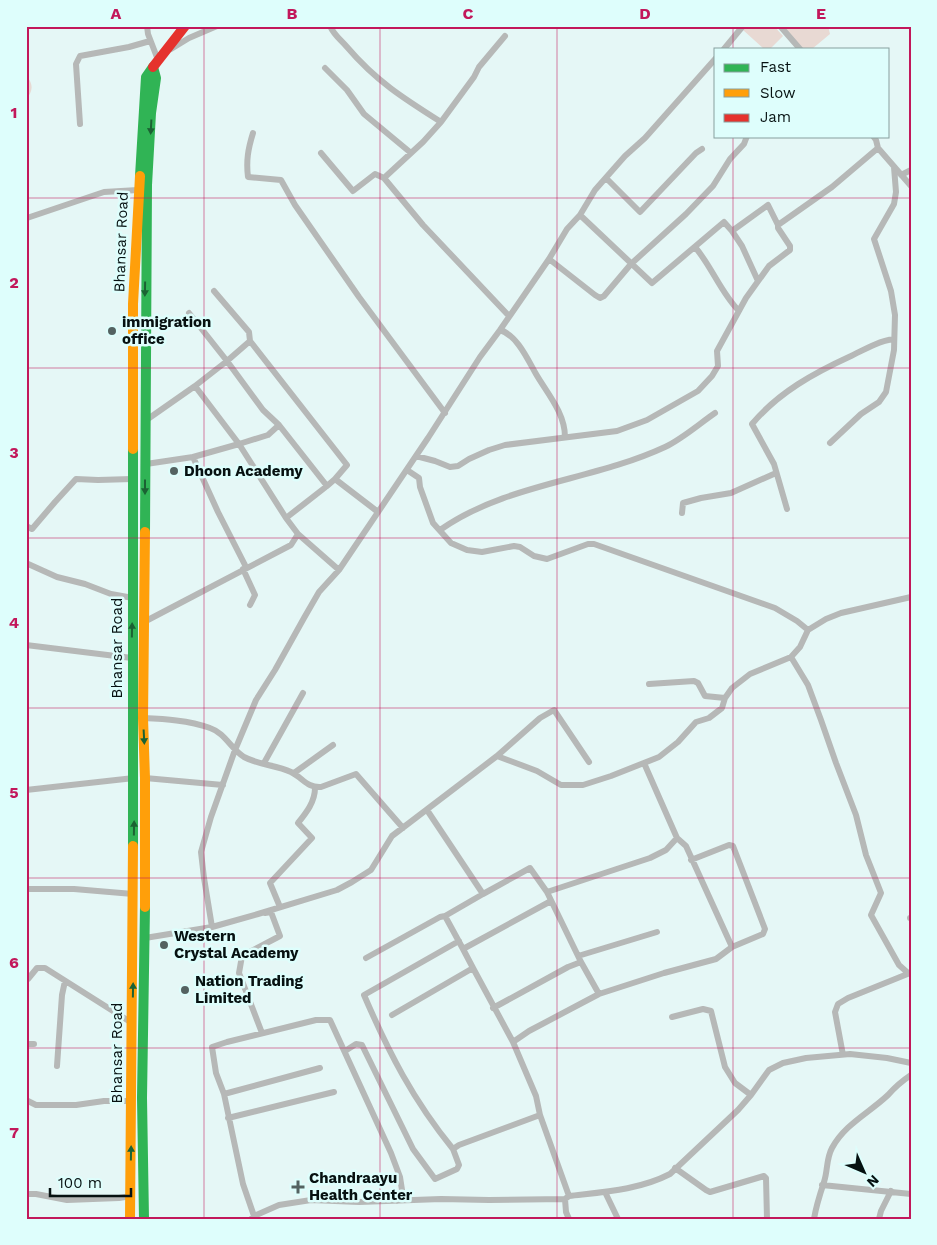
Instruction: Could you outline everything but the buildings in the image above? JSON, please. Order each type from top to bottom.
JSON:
[{"type":"main road","points":[[151,78],[155,64],[186,26]]},
{"type":"main road","name":"Bhansar Road","points":[[144,1219],[142,1098],[145,778],[132,658],[133,304],[138,190],[151,78]]},
{"type":"main road","name":"Bhansar Road","points":[[130,1219],[134,778],[144,622],[146,464],[144,303],[151,78]]},
{"type":"street","points":[[147,26],[155,64]]},
{"type":"street","points":[[167,51],[189,38],[217,26]]},
{"type":"street","points":[[330,26],[334,36],[380,80],[440,122]]},
{"type":"street","points":[[780,26],[799,48]]},
{"type":"street","points":[[725,48],[740,27]]},
{"type":"street","points":[[384,178],[423,142],[474,76],[479,66],[505,36]]},
{"type":"street","points":[[80,124],[76,64],[80,56],[150,41]]},
{"type":"street","points":[[212,926],[202,852],[211,817],[235,750],[256,700],[319,592],[339,570],[445,413],[480,357],[549,259],[567,230],[580,215],[595,190],[625,156],[645,138],[714,60]]},
{"type":"street","points":[[325,68],[347,90],[364,114],[411,153]]},
{"type":"street","points":[[253,133],[246,163],[248,177],[281,180],[295,205],[359,297],[445,413]]},
{"type":"street","points":[[549,259],[595,295],[600,298],[604,296],[631,264],[686,214],[713,186],[730,160],[744,144],[746,138]]},
{"type":"street","points":[[874,138],[878,148],[911,186]]},
{"type":"street","points":[[778,225],[832,187],[878,148]]},
{"type":"street","points":[[606,178],[640,212],[702,149]]},
{"type":"street","points":[[321,153],[353,191],[374,174],[384,178],[422,225],[509,316]]},
{"type":"street","points":[[830,443],[861,414],[879,402],[886,392],[894,350],[895,315],[892,291],[874,239],[894,204],[896,192],[894,167]]},
{"type":"street","points":[[901,175],[911,170]]},
{"type":"street","points":[[26,216],[27,218],[104,192],[138,190]]},
{"type":"street","points":[[416,456],[450,467],[458,466],[489,450],[523,442],[592,436],[617,431],[647,420],[698,390],[712,376],[718,366],[718,351],[739,311],[758,281],[769,266],[790,250],[790,246],[778,228],[768,204],[732,231]]},
{"type":"street","points":[[580,215],[652,282],[724,222],[742,246],[758,281]]},
{"type":"street","points":[[695,247],[730,302],[739,311]]},
{"type":"street","points":[[214,291],[249,332],[250,340],[347,464],[335,479],[286,518]]},
{"type":"street","points":[[189,313],[263,410],[279,425],[327,486]]},
{"type":"street","points":[[500,330],[516,342],[545,386],[565,428],[565,437]]},
{"type":"street","points":[[786,509],[770,456],[752,424],[762,412],[791,388],[821,369],[883,340],[894,339]]},
{"type":"street","points":[[145,421],[195,386],[250,340]]},
{"type":"street","points":[[195,386],[239,444],[298,534],[339,570]]},
{"type":"street","points":[[440,530],[455,520],[518,492],[630,460],[666,446],[715,413]]},
{"type":"street","points":[[146,464],[193,457],[239,444],[268,435],[279,425]]},
{"type":"street","points":[[193,457],[255,595],[250,605]]},
{"type":"street","points":[[407,470],[419,478],[420,487],[433,523],[451,543],[467,550],[482,552],[514,546],[520,547],[534,556],[547,559],[588,544],[594,544],[775,608],[798,621],[808,630]]},
{"type":"street","points":[[682,513],[683,504],[701,498],[732,494],[776,473]]},
{"type":"street","points":[[26,526],[32,529],[76,479],[132,479]]},
{"type":"street","points":[[335,479],[378,512]]},
{"type":"street","points":[[144,622],[290,545],[298,534]]},
{"type":"street","points":[[26,563],[57,577],[85,584],[111,594],[132,598]]},
{"type":"street","points":[[497,756],[537,771],[561,784],[583,785],[644,763],[659,757],[678,742],[696,722],[709,718],[722,708],[732,688],[750,674],[791,657],[800,647],[808,630],[826,619],[841,613],[911,598]]},
{"type":"street","points":[[26,645],[132,658]]},
{"type":"street","points":[[791,657],[808,685],[822,720],[856,814],[866,855],[881,893],[871,915],[899,965],[909,973],[838,1004],[835,1012],[843,1055]]},
{"type":"street","points":[[648,684],[694,681],[698,683],[705,696],[726,698]]},
{"type":"street","points":[[264,763],[304,692]]},
{"type":"street","points":[[145,938],[212,926],[296,904],[337,890],[352,882],[371,870],[392,836],[497,756],[540,718],[554,710],[589,762]]},
{"type":"street","points":[[138,719],[179,721],[211,728],[226,738],[235,750],[245,757],[294,773],[310,787],[321,787],[356,774],[403,828]]},
{"type":"street","points":[[294,773],[333,745]]},
{"type":"street","points":[[644,763],[677,838],[686,846],[732,947]]},
{"type":"street","points":[[26,790],[134,778]]},
{"type":"street","points":[[145,778],[223,785]]},
{"type":"street","points":[[280,907],[270,883],[312,838],[298,823],[308,810],[315,795],[315,788]]},
{"type":"street","points":[[427,810],[483,894]]},
{"type":"street","points":[[547,892],[650,858],[666,850],[677,838]]},
{"type":"street","points":[[513,1042],[529,1031],[599,994],[716,959],[732,947],[763,934],[766,929],[733,846],[729,845],[691,860]]},
{"type":"street","points":[[366,958],[430,921],[446,916],[530,868],[552,901],[579,959],[599,994]]},
{"type":"street","points":[[26,889],[74,889],[133,894]]},
{"type":"street","points":[[463,949],[552,901]]},
{"type":"street","points":[[258,914],[271,912],[280,936],[242,956],[239,973],[262,1034]]},
{"type":"street","points":[[446,916],[493,1008],[513,1042],[536,1096],[540,1115],[567,1198],[566,1212],[569,1219]]},
{"type":"street","points":[[493,1008],[568,967],[579,959],[657,932]]},
{"type":"street","points":[[345,1051],[356,1044],[362,1045],[413,1149],[435,1179],[457,1169],[459,1165],[453,1149],[422,1109],[399,1071],[364,996],[458,941]]},
{"type":"street","points":[[26,979],[37,968],[45,968],[132,1023]]},
{"type":"street","points":[[392,1015],[473,968]]},
{"type":"street","points":[[57,1066],[62,995],[65,982]]},
{"type":"street","points":[[672,1017],[703,1009],[711,1011],[725,1067],[735,1083],[751,1095]]},
{"type":"street","points":[[397,1201],[402,1190],[400,1176],[382,1132],[330,1020],[316,1020],[212,1047],[216,1073],[224,1094],[252,1217],[279,1205],[311,1200],[359,1202],[567,1198],[632,1188],[659,1180],[670,1174],[738,1110],[769,1070],[783,1063],[806,1058],[843,1055],[886,1058],[911,1063]]},
{"type":"street","points":[[26,1044],[34,1044]]},
{"type":"street","points":[[224,1094],[320,1068]]},
{"type":"street","points":[[814,1219],[831,1150],[841,1135],[888,1095],[896,1085],[911,1075]]},
{"type":"street","points":[[228,1118],[334,1092]]},
{"type":"street","points":[[26,1100],[36,1105],[76,1105],[104,1101],[132,1101]]},
{"type":"street","points":[[453,1149],[459,1145],[540,1115]]},
{"type":"street","points":[[675,1168],[710,1192],[764,1176],[766,1178],[767,1219]]},
{"type":"street","points":[[822,1185],[911,1194]]},
{"type":"street","points":[[879,1219],[891,1191]]},
{"type":"street","points":[[605,1192],[618,1219]]},
{"type":"street","points":[[26,1194],[66,1200],[131,1196]]},
{"type":"shaded area","points":[[746,26],[774,26],[783,36],[771,48],[763,48],[743,30]]},
{"type":"shaded area","points":[[781,26],[828,26],[830,34],[813,48],[802,48]]},
{"type":"shaded area","points":[[26,75],[32,88],[26,100]]},
{"type":"traffic: fast","points":[[140,176],[146,77],[153,67]]},
{"type":"traffic: fast","points":[[145,532],[147,185],[151,113],[156,78],[153,67]]},
{"type":"traffic: fast","points":[[133,449],[133,846]]},
{"type":"traffic: fast","points":[[144,1219],[142,1098],[145,907]]},
{"type":"traffic: slow","points":[[133,449],[133,304],[140,176]]},
{"type":"traffic: slow","points":[[145,532],[143,718],[145,907]]},
{"type":"traffic: slow","points":[[130,1219],[133,846]]},
{"type":"traffic: jam","points":[[153,67],[185,26]]},
{"type":"place","name":"immigration office","points":[[112,331]]},
{"type":"place","name":"Dhoon Academy","points":[[174,471]]},
{"type":"place","name":"Western Crystal Academy","points":[[164,945]]},
{"type":"place","name":"Nation Trading Limited","points":[[185,990]]},
{"type":"place","name":"Chandraayu Health Center","points":[[298,1187]]}]
